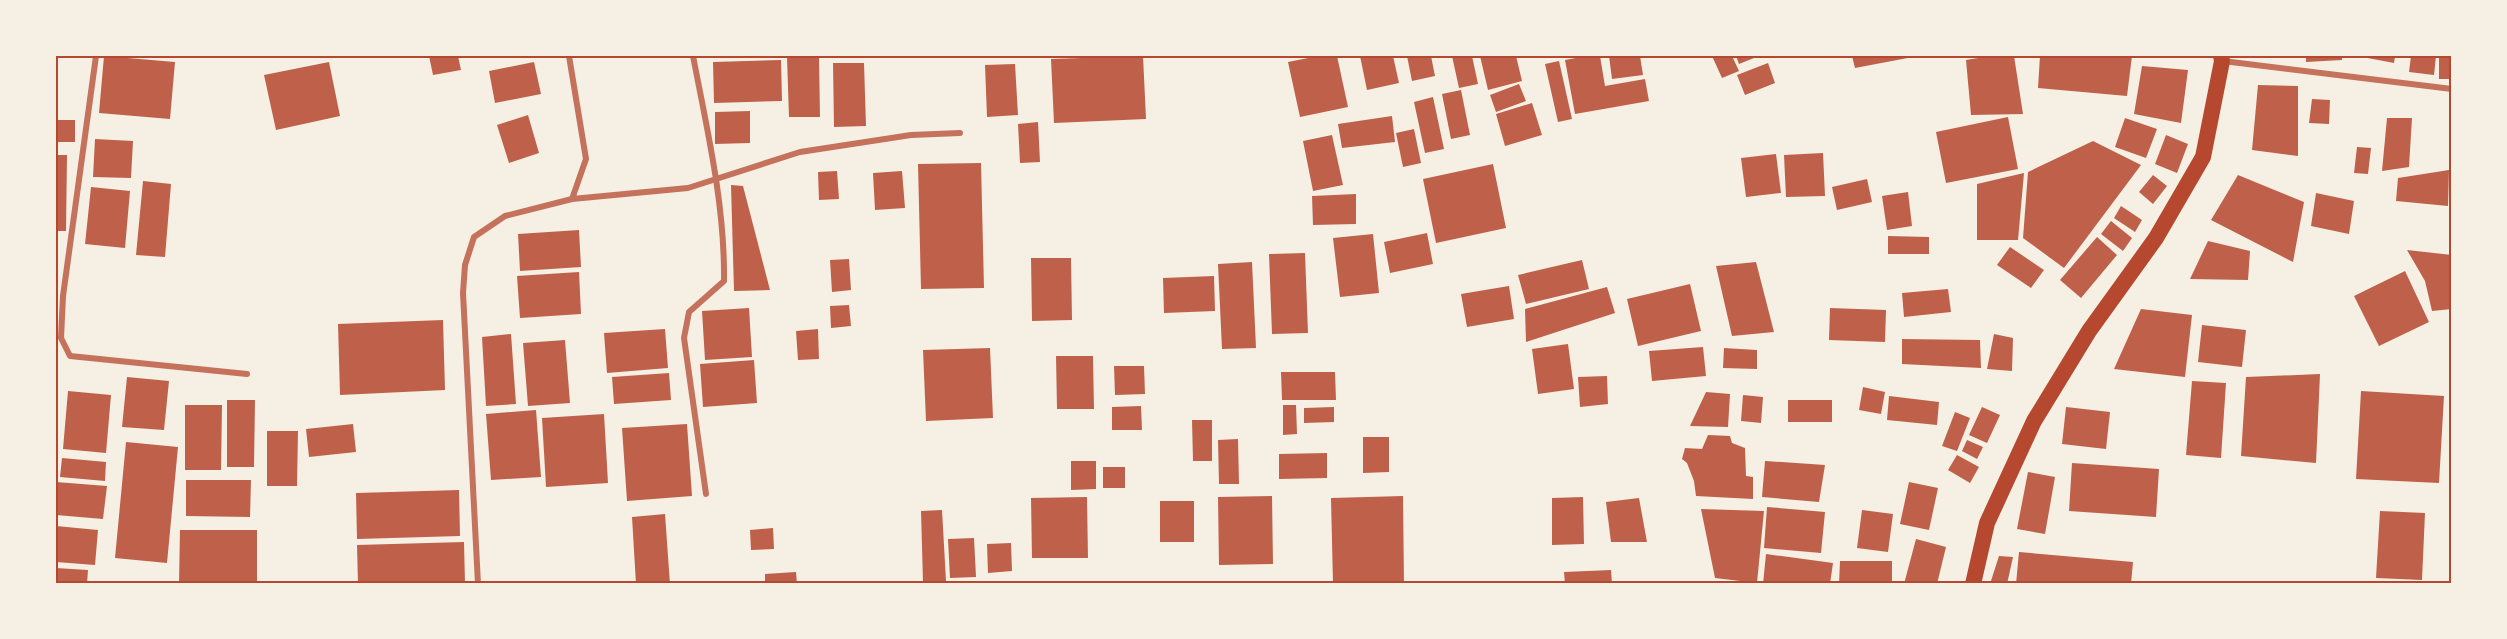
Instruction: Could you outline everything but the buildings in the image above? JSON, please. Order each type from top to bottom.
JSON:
[{"type":"highway","points":[[1973,584],[1987,523],[2034,422],[2089,331],[2156,238],[2203,157],[2222,58]]},
{"type":"street","points":[[96,56],[63,297],[61,338],[70,356],[248,374]]},
{"type":"street","points":[[569,56],[586,159],[572,199]]},
{"type":"street","points":[[693,56],[716,179],[724,259],[724,281],[689,312],[684,338],[706,494]]},
{"type":"street","points":[[2222,58],[2451,89]]},
{"type":"street","points":[[478,584],[463,294],[465,265],[474,237],[505,216],[572,199],[688,188],[800,152],[911,135],[960,133]]}]
